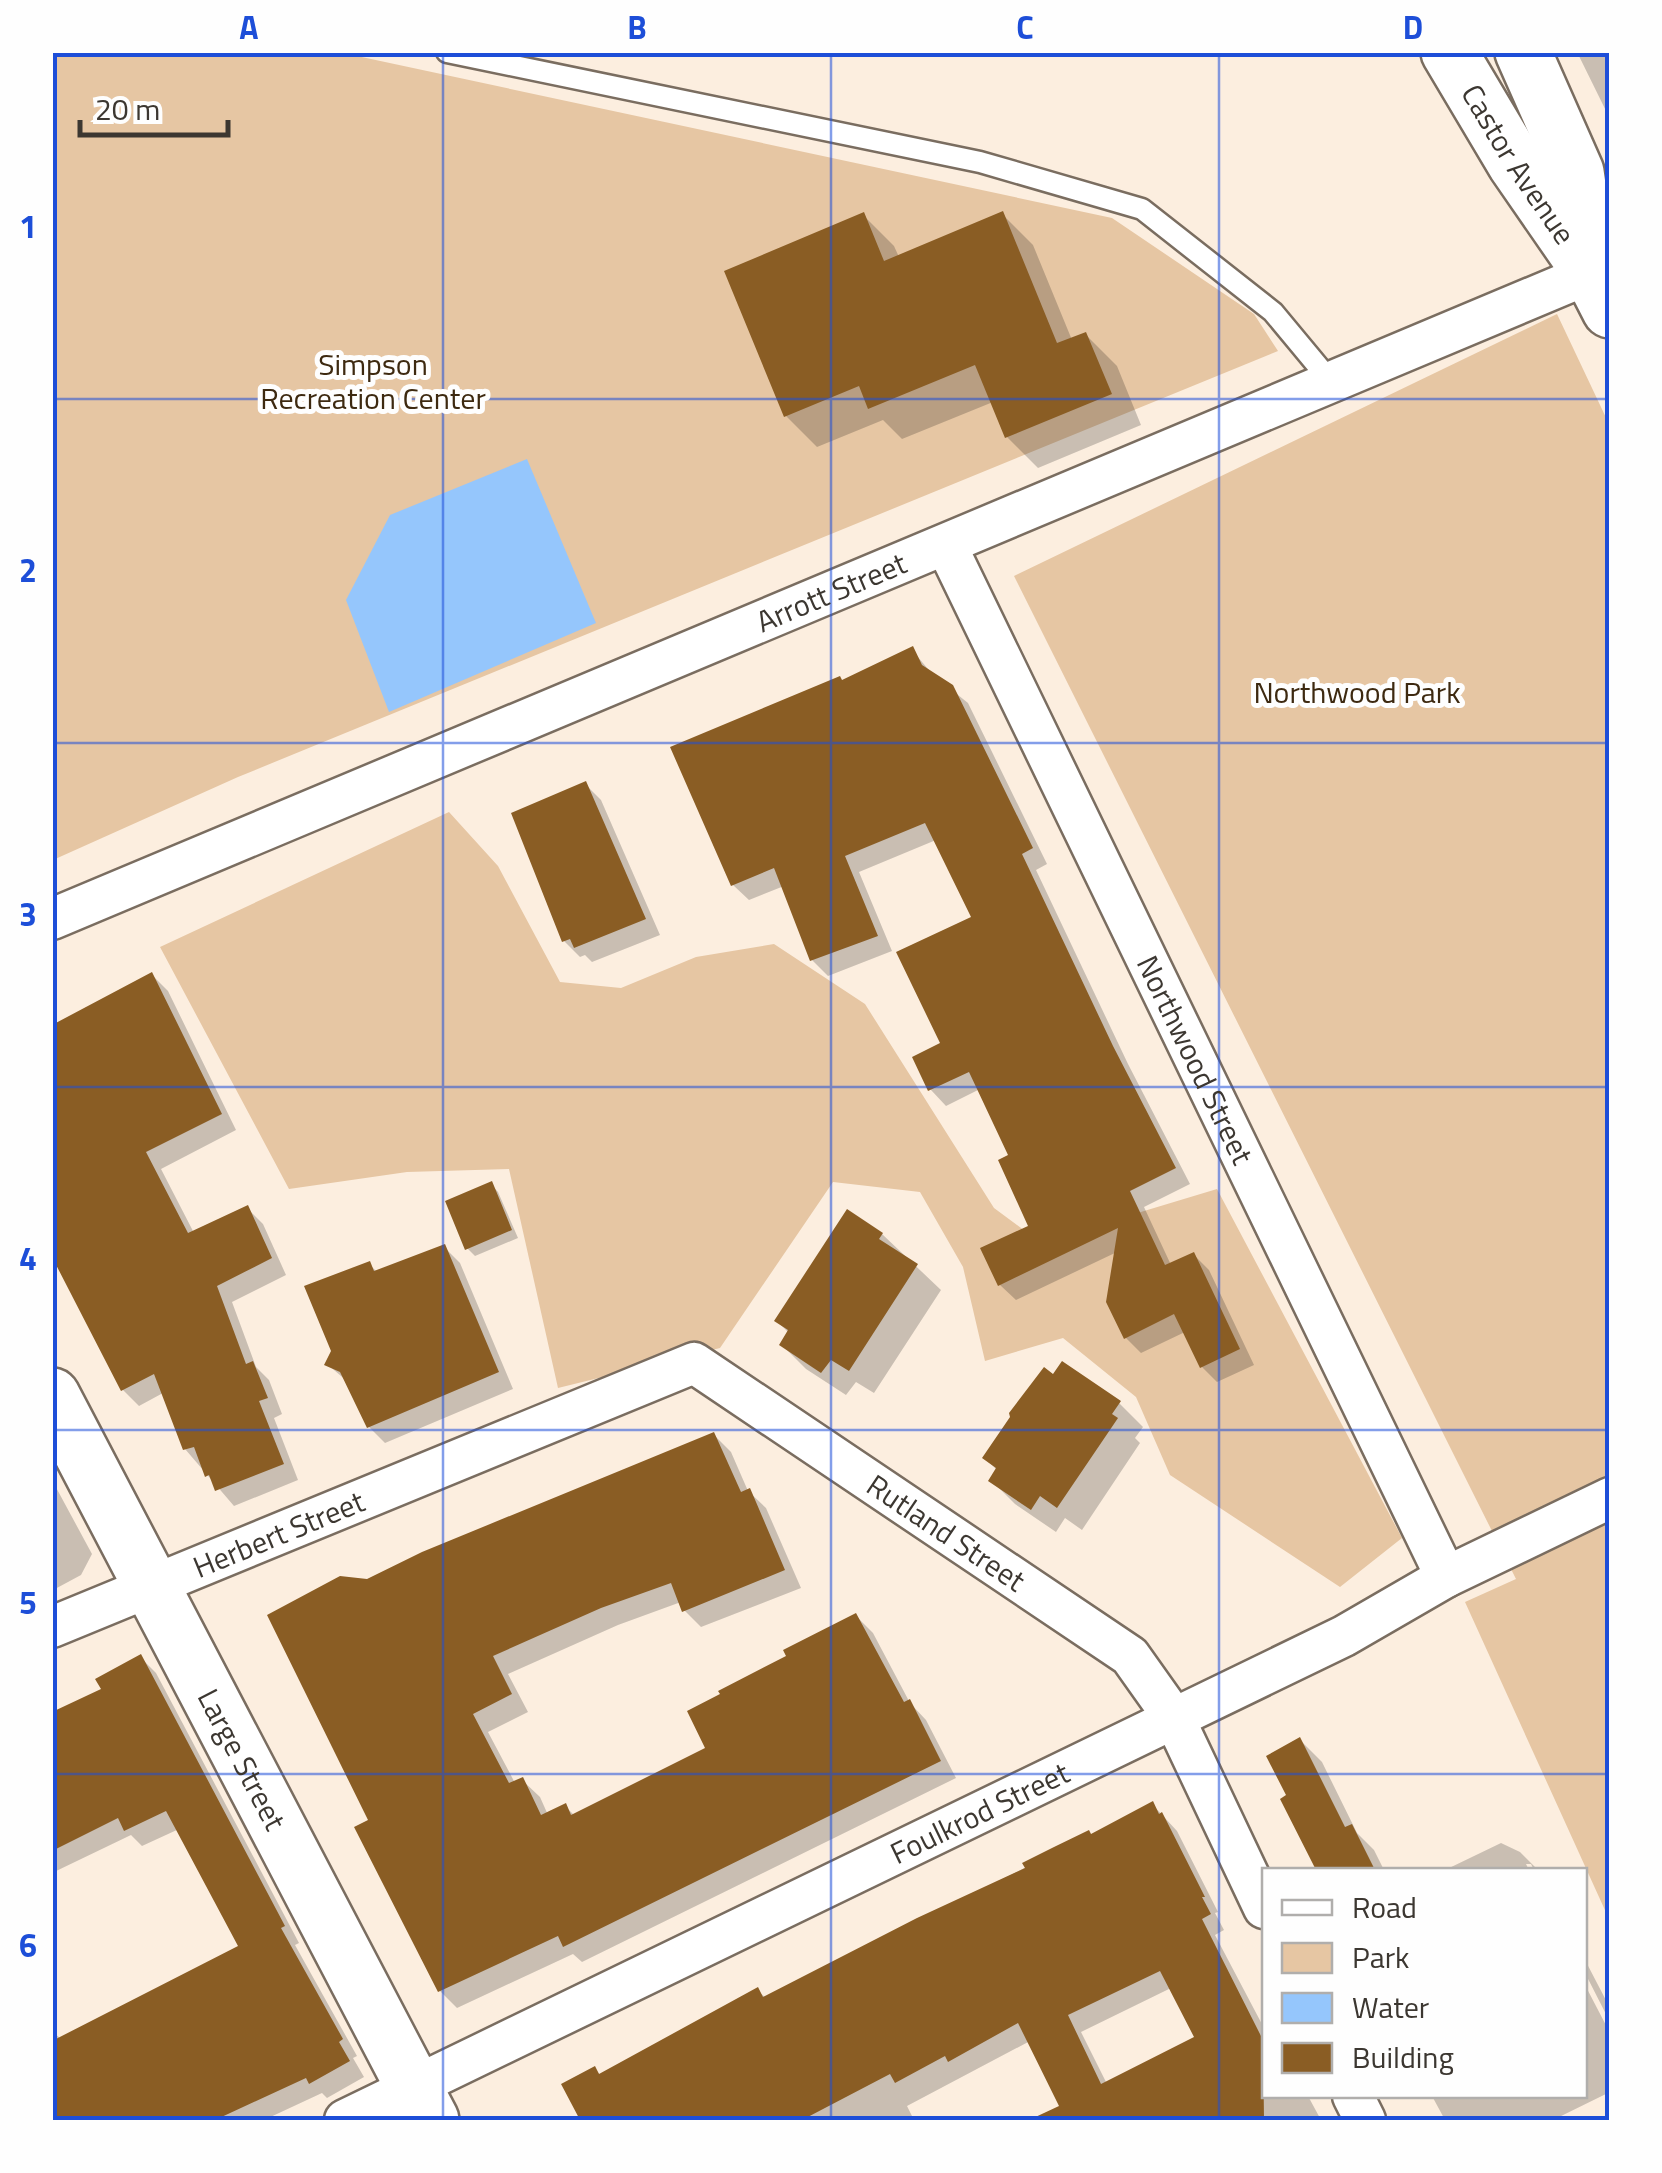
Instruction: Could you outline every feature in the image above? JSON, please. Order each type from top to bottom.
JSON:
[{"type":"street","name":"Castor Avenue","points":[[1450,52],[1515,163],[1603,283]]},
{"type":"street","name":"Castor Avenue","points":[[1523,52],[1576,172],[1603,283]]},
{"type":"street","name":"Arrott Street","points":[[52,919],[1332,382],[1603,283]]},
{"type":"street","name":"Northwood Street","points":[[946,545],[1446,1576]]},
{"type":"street","name":"Rutland Street","points":[[505,1441],[694,1363],[1130,1656],[1174,1718],[1262,1904]]},
{"type":"street","name":"Large Street","points":[[52,1396],[422,2104]]},
{"type":"street","name":"Herbert Street","points":[[52,1627],[505,1441]]},
{"type":"street","name":"Foulkrod Street","points":[[346,2120],[422,2104],[1174,1718],[1344,1636],[1446,1576],[1610,1498]]},
{"type":"lane","points":[[447,52],[980,162],[1142,209],[1273,312],[1332,382]]},
{"type":"green space","name":"Simpson Recreation Center","points":[[52,53],[343,53],[1112,218],[1254,314],[1278,351],[238,777],[53,860]]},
{"type":"green space","name":"Northwood Park","points":[[1557,314],[1609,424],[1609,1919],[1465,1602],[1516,1579],[1014,576]]},
{"type":"green space","points":[[449,812],[498,866],[560,982],[621,988],[696,957],[774,944],[865,1004],[994,1208],[1051,1250],[1101,1224],[1217,1189],[1402,1538],[1340,1587],[1170,1475],[1136,1397],[1063,1338],[985,1361],[963,1267],[920,1192],[833,1182],[720,1348],[558,1388],[509,1169],[407,1172],[289,1189],[160,947]]},
{"type":"water","points":[[527,459],[596,623],[389,712],[346,600],[390,515]]},
{"type":"building","points":[[1003,211],[1057,343],[1086,332],[1112,394],[1005,438],[975,365],[868,409],[859,386],[784,417],[724,271],[864,212],[884,261]]},
{"type":"building","points":[[913,646],[922,665],[953,685],[1033,848],[1022,854],[1176,1168],[1130,1191],[1165,1265],[1194,1252],[1240,1349],[1200,1368],[1174,1314],[1124,1339],[1106,1302],[1118,1228],[998,1286],[980,1248],[1028,1226],[998,1160],[1008,1155],[969,1072],[928,1091],[912,1057],[940,1043],[896,952],[971,917],[925,823],[845,856],[878,936],[810,961],[774,868],[731,886],[670,747],[840,676],[842,680]]},
{"type":"building","points":[[586,781],[646,919],[574,948],[570,939],[562,942],[511,813]]},
{"type":"building","points":[[152,972],[222,1114],[146,1152],[188,1233],[248,1205],[272,1258],[217,1286],[246,1364],[253,1361],[268,1398],[259,1401],[284,1464],[215,1491],[194,1447],[183,1450],[154,1374],[121,1391],[52,1257],[52,1025]]},
{"type":"building","points":[[492,1181],[512,1230],[465,1250],[445,1201]]},
{"type":"building","points":[[847,1209],[883,1233],[879,1239],[918,1264],[849,1371],[831,1360],[821,1373],[779,1345],[788,1330],[774,1321]]},
{"type":"building","points":[[445,1244],[499,1372],[367,1428],[340,1372],[324,1365],[331,1351],[304,1286],[370,1261],[374,1271]]},
{"type":"building","points":[[1062,1361],[1121,1401],[1112,1414],[1118,1418],[1057,1508],[1040,1496],[1031,1510],[988,1481],[996,1468],[982,1458],[1009,1413],[1044,1367],[1053,1374]]},
{"type":"building","points":[[714,1432],[741,1492],[750,1488],[785,1570],[682,1612],[671,1583],[601,1608],[493,1656],[512,1694],[473,1714],[509,1783],[523,1777],[541,1815],[566,1803],[571,1815],[705,1748],[687,1711],[786,1656],[783,1650],[856,1613],[904,1702],[910,1699],[941,1761],[563,1947],[558,1936],[438,1992],[354,1827],[368,1820],[267,1615],[340,1576],[367,1579],[422,1552]]},
{"type":"building","points":[[141,1654],[285,1926],[281,1928],[343,2039],[339,2042],[350,2061],[309,2084],[306,2078],[215,2120],[52,2120],[52,2041],[238,1946],[166,1811],[124,1831],[118,1818],[52,1851],[52,1712],[101,1689],[95,1679]]},
{"type":"building","points":[[1300,1737],[1345,1827],[1352,1824],[1374,1868],[1315,1868],[1280,1799],[1286,1795],[1266,1756]]},
{"type":"building","points":[[1153,1801],[1159,1814],[1162,1812],[1205,1897],[1211,1914],[1202,1919],[1262,2038],[1264,2120],[1029,2120],[1059,2106],[1018,2023],[948,2062],[945,2056],[895,2083],[890,2074],[802,2120],[580,2120],[561,2084],[595,2066],[599,2074],[758,1987],[763,1997],[1025,1868],[1022,1863],[1089,1830],[1091,1834]],"holes":[[[1160,1971],[1194,2037],[1101,2084],[1068,2015]]]}]
